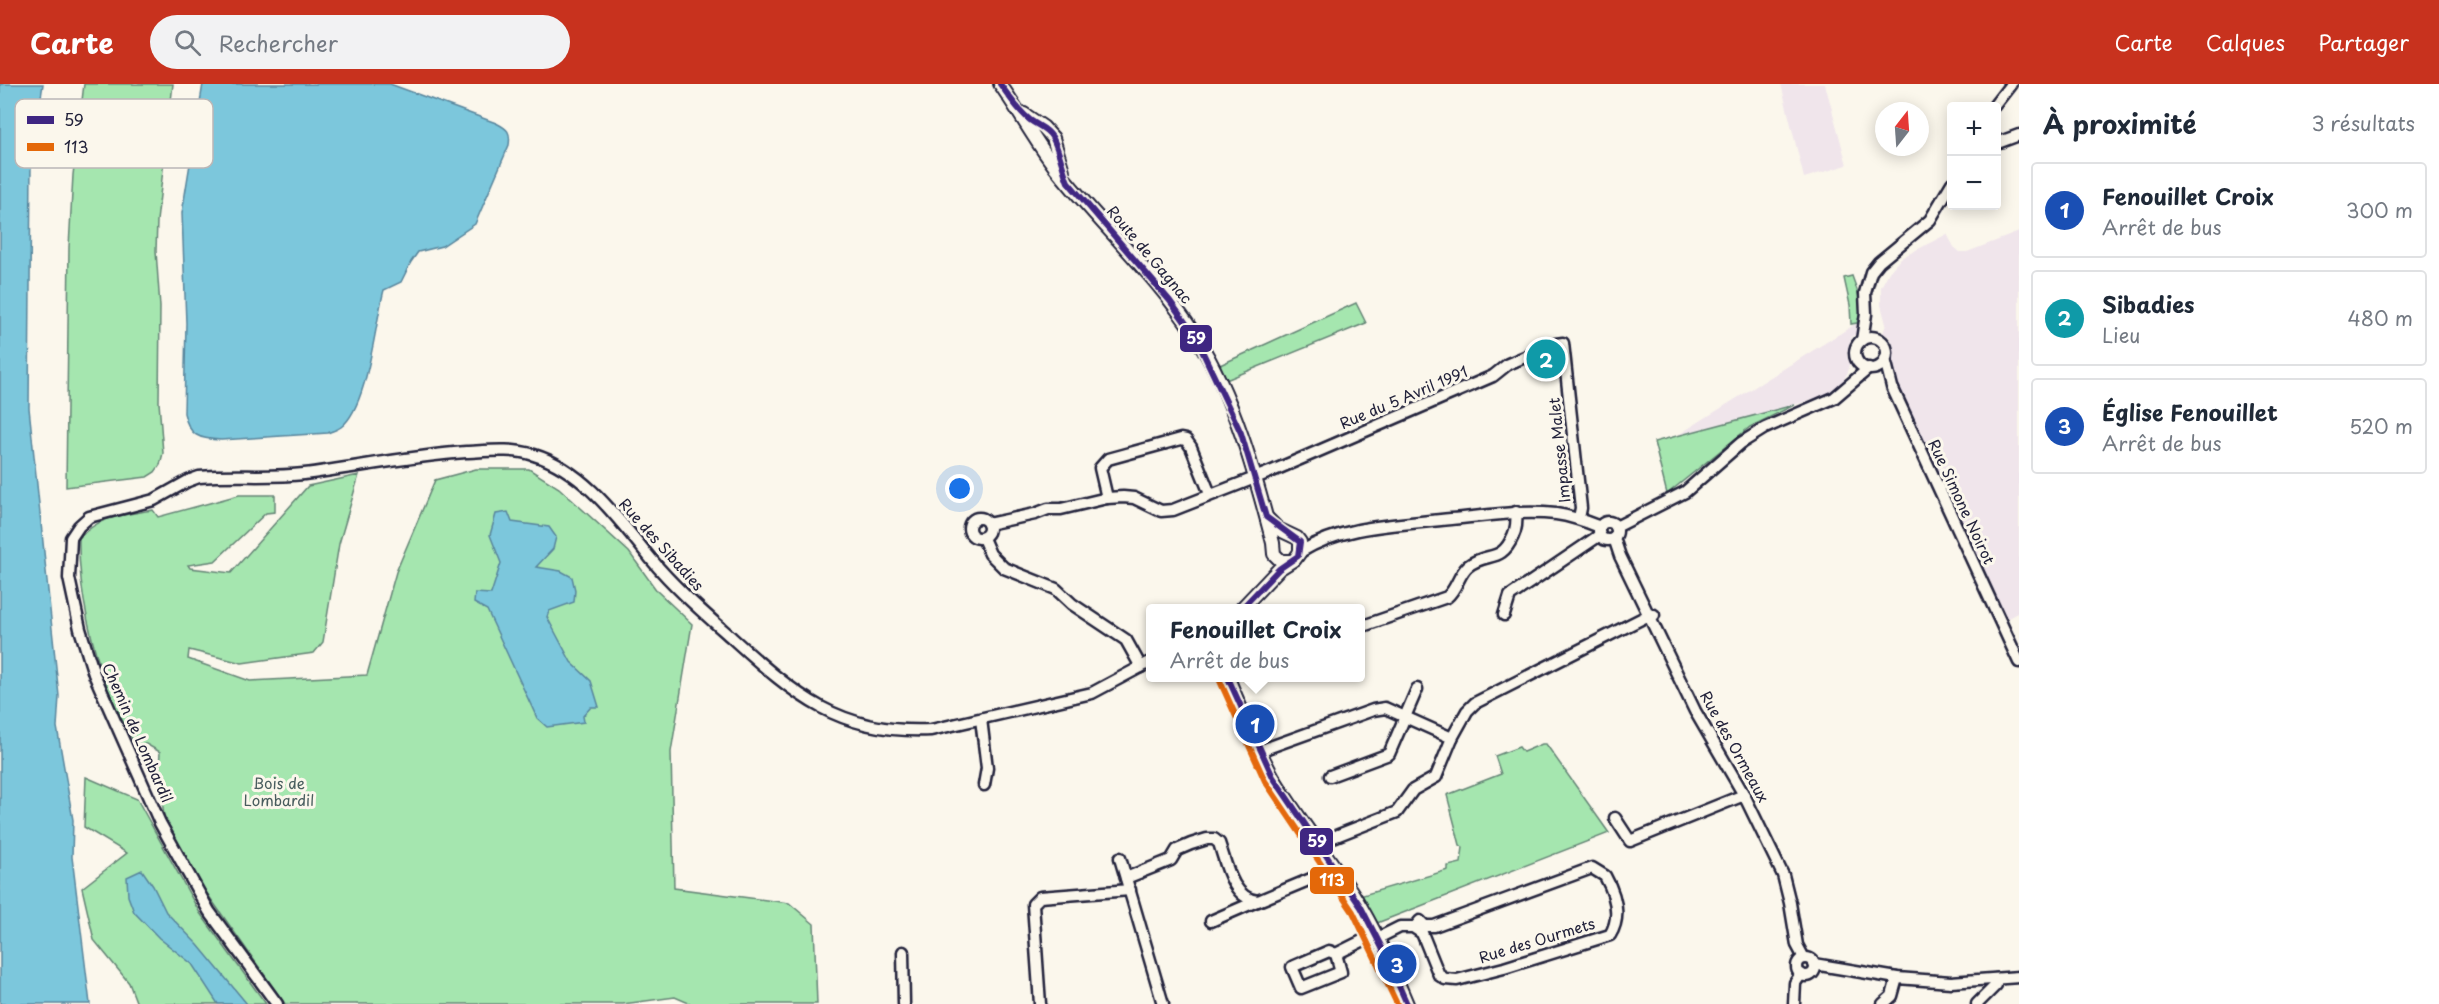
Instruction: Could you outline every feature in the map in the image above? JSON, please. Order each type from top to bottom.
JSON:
[{"type":"main road","name":"Route de Gagnac","points":[[1000,84],[1055,167],[1170,301],[1195,336],[1241,433],[1273,549]]},
{"type":"main road","points":[[1247,604],[1279,569],[1300,552],[1300,542],[1272,525],[1266,517]]},
{"type":"main road","points":[[1238,604],[1266,572],[1278,536],[1290,534]]},
{"type":"main road","points":[[1273,549],[1281,561],[1290,561]]},
{"type":"main road","points":[[1229,682],[1259,751],[1294,811],[1335,868],[1378,936],[1407,1004]]},
{"type":"main road","points":[[1233,682],[1238,702]]},
{"type":"street","points":[[1997,102],[2011,84]]},
{"type":"street","points":[[2001,142],[2019,135]]},
{"type":"street","points":[[1845,390],[1857,360],[1856,349],[1862,340],[1866,314],[1865,293],[1871,272],[1879,262],[1930,220],[1947,191]]},
{"type":"street","points":[[1504,615],[1510,596],[1607,533],[1685,492],[1741,443],[1765,428],[1834,398],[1886,359],[1885,346],[1876,338],[1866,314]]},
{"type":"street","points":[[1862,340],[1876,338]]},
{"type":"street","name":"Rue du 5 Avril 1991","points":[[988,524],[1048,509],[1061,509],[1107,498],[1134,498],[1161,511],[1173,510],[1255,478],[1493,376],[1517,361],[1563,343]]},
{"type":"street","name":"Impasse Malet","points":[[1563,343],[1581,508],[1579,518]]},
{"type":"street","name":"Rue Simone Noirot","points":[[1886,359],[1892,387],[2019,663]]},
{"type":"street","points":[[1857,360],[1872,368]]},
{"type":"street","name":"Rue Simone Noirot","points":[[1872,368],[1892,387]]},
{"type":"street","points":[[1107,498],[1100,468],[1108,459],[1180,439],[1186,440],[1191,447],[1210,494]]},
{"type":"street","name":"Rue des Sibadies","points":[[188,481],[216,476],[302,474],[444,454],[504,450],[534,455],[568,472],[589,489],[627,527],[670,582],[781,683],[822,709],[844,718],[909,731],[931,730],[981,720],[1092,693],[1146,664]]},
{"type":"street","name":"Chemin de Lombardil","points":[[188,481],[154,500],[89,517],[71,538],[69,578],[94,674],[163,830],[209,911],[277,1004]]},
{"type":"street","points":[[1365,625],[1446,597],[1454,591],[1462,573],[1468,567],[1501,554],[1507,549],[1516,528],[1516,512]]},
{"type":"street","name":"Rue des Ormeaux","points":[[1300,552],[1320,540],[1370,527],[1516,512],[1556,514],[1579,518],[1607,533],[1652,615],[1695,711],[1744,795],[1783,875],[1797,945],[1804,958]]},
{"type":"street","points":[[980,518],[988,524],[989,530],[982,538],[976,538],[971,534],[970,525],[974,520],[980,518]]},
{"type":"street","name":"Rue des Ormeaux","points":[[1290,534],[1320,540]]},
{"type":"street","points":[[982,538],[990,554],[1004,568],[1056,590],[1072,604],[1126,640],[1146,664]]},
{"type":"street","points":[[1318,843],[1397,812],[1413,790],[1436,777],[1452,738],[1467,711],[1475,703],[1652,615]]},
{"type":"street","points":[[1330,776],[1389,754],[1418,689]]},
{"type":"street","points":[[1259,751],[1373,710],[1385,708],[1452,738]]},
{"type":"street","points":[[981,720],[987,768],[984,785]]},
{"type":"street","points":[[1615,818],[1630,841],[1744,795]]},
{"type":"street","points":[[1126,878],[1171,860],[1177,850],[1207,839],[1214,839],[1219,843],[1240,894],[1251,901],[1258,901]]},
{"type":"street","points":[[1120,858],[1163,1004]]},
{"type":"street","points":[[1211,921],[1335,868]]},
{"type":"street","name":"Rue des Ourmets","points":[[1335,954],[1372,936],[1378,936],[1400,927],[1415,927],[1422,933],[1440,975],[1452,981],[1504,968],[1610,934],[1617,924],[1618,913],[1605,876],[1592,868],[1434,926],[1425,926],[1420,921],[1415,927]]},
{"type":"street","points":[[1040,1004],[1033,904],[1040,897],[1130,890]]},
{"type":"street","name":"Rue des Ourmets","points":[[1329,951],[1335,954],[1341,972],[1300,988],[1292,967],[1329,951]]},
{"type":"street","points":[[903,952],[904,1004]]},
{"type":"street","points":[[1814,964],[1812,973],[1807,975],[1797,970],[1797,964],[1804,958],[1810,959],[1814,964],[1897,978],[1951,982],[2019,977]]},
{"type":"street","points":[[1794,1004],[1795,983],[1801,974]]},
{"type":"street","points":[[1883,1004],[1892,996],[1897,978]]},
{"type":"street","points":[[1977,1004],[1996,985],[1996,979]]},
{"type":"shaded area","points":[[1781,84],[1825,84],[1847,165],[1804,178]]},
{"type":"shaded area","points":[[2019,232],[2019,612],[2008,618],[2004,617],[1892,375],[1894,348],[1890,337],[1883,333],[1886,324],[1881,305],[1881,287],[1889,272],[1901,258],[1947,234],[1954,247],[1960,252],[1967,252]]},
{"type":"shaded area","points":[[1857,323],[1858,332],[1852,337],[1848,347],[1847,357],[1850,364],[1848,372],[1841,384],[1826,395],[1678,435]]},
{"type":"green space","points":[[84,84],[173,84],[171,99],[82,99]]},
{"type":"green space","points":[[74,168],[163,168],[156,251],[160,307],[159,402],[163,453],[160,465],[147,477],[66,487],[69,247]]},
{"type":"green space","points":[[1852,276],[1858,293],[1860,311],[1857,323],[1851,324],[1850,305],[1844,278]]},
{"type":"green space","points":[[1356,303],[1366,323],[1226,380],[1220,365]]},
{"type":"green space","points":[[1794,405],[1750,427],[1667,494],[1654,442]]},
{"type":"green space","name":"Bois de Lombardil","points":[[476,469],[529,469],[559,488],[629,552],[657,591],[692,624],[671,752],[674,888],[789,903],[814,924],[817,1004],[691,1004],[675,997],[623,1004],[285,1004],[201,885],[164,817],[159,770],[160,752],[146,744],[135,744],[117,711],[105,681],[98,661],[84,599],[79,538],[87,530],[104,520],[122,515],[153,510],[158,517],[239,495],[275,495],[275,512],[266,513],[215,561],[188,565],[190,568],[231,573],[308,486],[359,475],[339,544],[323,642],[314,653],[242,663],[189,650],[188,659],[250,681],[367,675],[396,572],[435,480]]},
{"type":"green space","points":[[1546,744],[1609,833],[1377,923],[1362,899],[1363,895],[1448,870],[1448,866],[1461,863],[1463,847],[1460,845],[1447,795],[1501,774],[1495,756],[1519,747],[1523,752]]},
{"type":"green space","points":[[86,777],[137,799],[200,913],[266,1004],[137,1004],[129,983],[94,940],[82,888],[127,853],[84,827]]},
{"type":"water","points":[[0,84],[43,84],[41,99],[15,99],[15,168],[31,168],[29,408],[59,696],[57,727],[73,820],[72,857],[90,1004],[0,1004]]},
{"type":"water","points":[[203,84],[390,84],[496,123],[506,129],[509,134],[509,145],[475,224],[442,246],[418,252],[401,282],[384,290],[369,363],[358,402],[350,417],[341,427],[328,433],[221,440],[196,435],[186,421],[184,413],[186,323],[182,213],[189,168],[213,168],[213,99],[201,99]]},
{"type":"water","points":[[508,512],[512,522],[549,527],[556,537],[553,549],[536,567],[561,571],[572,577],[575,590],[574,602],[549,611],[547,617],[571,662],[591,681],[599,707],[591,707],[583,716],[584,722],[547,727],[537,718],[487,610],[474,603],[475,593],[491,594],[501,563],[490,535],[496,514]]},
{"type":"water","points":[[142,870],[166,912],[198,945],[247,1004],[218,1004],[192,964],[159,938],[134,912],[128,896],[127,877]]},
{"type":"transit line","name":"59","points":[[1000,84],[1022,112],[1050,134],[1068,182],[1170,301],[1195,336],[1241,433],[1266,517],[1300,542],[1298,556],[1279,569],[1246,604]]},
{"type":"transit line","name":"113","points":[[1220,682],[1265,781],[1353,912],[1397,1004]]},
{"type":"transit line","name":"59","points":[[1230,682],[1273,777],[1361,907],[1407,1004]]},
{"type":"place","name":"Sibadies","points":[[1546,359]]},
{"type":"place","name":"Fenouillet Croix","points":[[1255,724]]},
{"type":"place","name":"Église Fenouillet","points":[[1397,964]]}]
